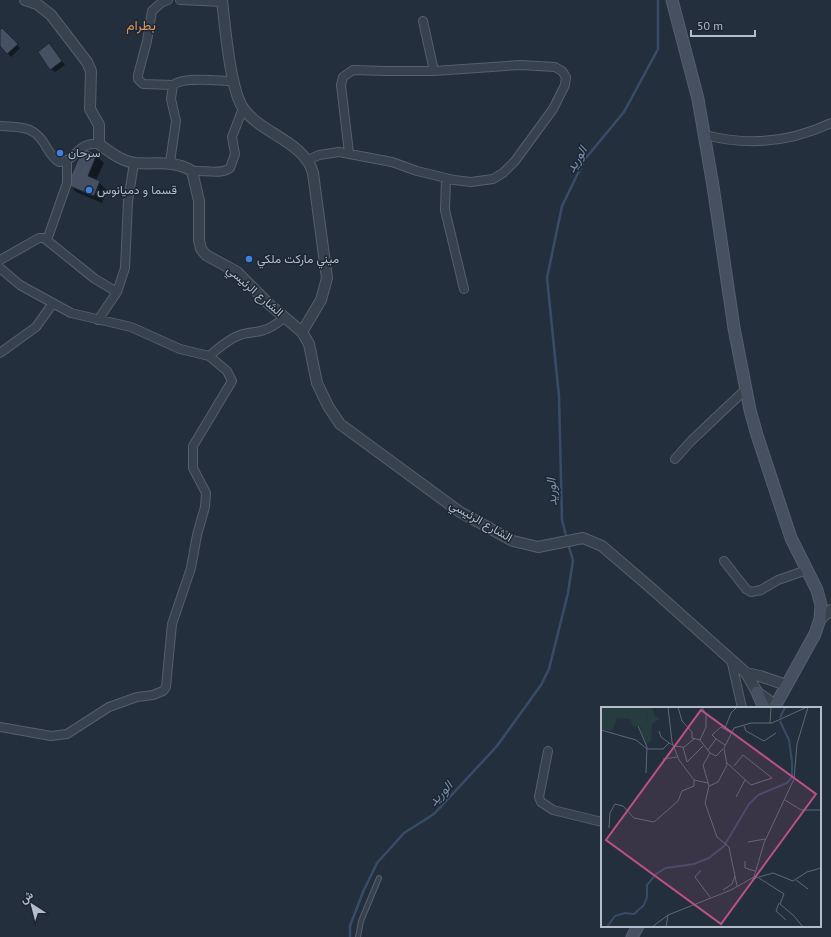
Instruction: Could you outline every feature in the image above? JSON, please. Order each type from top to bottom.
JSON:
[{"type":"main road","points":[[672,0],[698,99],[734,328],[757,435],[791,538],[817,590],[821,605],[820,619],[815,634],[775,707]]},
{"type":"main road","points":[[757,692],[764,707]]},
{"type":"main road","points":[[632,937],[637,927]]},
{"type":"street","points":[[25,0],[36,4],[51,15],[91,71],[90,109],[99,125],[99,144]]},
{"type":"street","points":[[168,0],[161,3],[152,11],[147,41],[138,67],[138,80],[143,84],[173,85],[179,81],[189,80],[234,81]]},
{"type":"street","points":[[180,0],[222,1],[234,81],[238,98],[243,108],[252,118],[308,160],[314,177],[327,278],[321,300],[302,332]]},
{"type":"street","points":[[423,20],[434,70]]},
{"type":"street","points":[[308,160],[329,152],[349,153],[392,162],[417,171],[446,178],[472,182],[493,179],[503,174],[520,155],[553,109],[565,85],[566,77],[562,71],[555,67],[520,65],[385,72],[361,69],[353,70],[347,73],[341,85],[349,153]]},
{"type":"street","points":[[170,162],[176,121],[171,99],[173,85]]},
{"type":"street","points":[[0,126],[25,128],[36,132],[56,160],[67,161],[84,146],[91,143],[99,144],[118,158],[134,163],[170,162],[192,171],[203,170],[222,172],[230,168],[235,154],[232,137],[243,108]]},
{"type":"street","points":[[704,135],[738,140],[772,141],[798,136],[831,123]]},
{"type":"street","points":[[47,240],[67,182],[67,161]]},
{"type":"street","points":[[98,320],[117,292],[125,268],[128,201],[134,163]]},
{"type":"street","name":"الشارع الرئيسي","points":[[192,171],[199,200],[199,240],[201,249],[206,255],[237,272],[269,304],[302,332],[309,344],[314,375],[322,395],[340,424],[460,512],[500,535],[533,547],[543,547],[583,538],[593,542],[610,553],[731,659]]},
{"type":"street","points":[[446,178],[445,210],[464,289]]},
{"type":"street","points":[[0,260],[39,238],[47,240],[95,280],[117,292]]},
{"type":"street","points":[[0,268],[20,284],[71,313],[131,327],[180,349],[209,356],[227,371],[232,381],[193,446],[193,468],[206,493],[205,507],[197,535],[191,568],[172,624],[166,687],[163,691],[154,695],[137,697],[110,707],[67,734],[51,736],[0,727]]},
{"type":"street","points":[[0,353],[36,327],[53,304]]},
{"type":"street","points":[[209,356],[239,335],[251,331],[263,331],[275,326],[285,317]]},
{"type":"street","points":[[675,460],[691,441],[746,389]]},
{"type":"street","points":[[724,561],[746,589],[751,592],[761,590],[778,580],[807,570]]},
{"type":"street","points":[[820,619],[831,610]]},
{"type":"street","points":[[731,659],[746,673],[757,692],[775,707]]},
{"type":"street","points":[[731,659],[742,707]]},
{"type":"street","points":[[746,673],[786,685]]},
{"type":"street","points":[[548,751],[539,797],[541,802],[544,806],[553,810],[601,822]]},
{"type":"lane","points":[[358,937],[361,920],[379,878]]},
{"type":"building","points":[[2,28],[18,44],[7,54],[0,46],[0,30]]},
{"type":"building","points":[[49,43],[62,61],[50,70],[38,52]]},
{"type":"building","points":[[83,148],[97,154],[88,176],[100,181],[94,196],[67,185]]},
{"type":"waterway","name":"الوريد","points":[[567,539],[562,520],[559,396],[547,278],[562,206],[585,159],[624,112],[658,49],[658,0]]},
{"type":"waterway","name":"الوريد","points":[[350,937],[350,926],[363,892],[377,863],[404,833],[434,814],[497,746],[541,685],[549,669],[568,593],[573,560],[568,544]]},
{"type":"place","name":"سرحان","points":[[60,153]]},
{"type":"place","name":"قسما و دميانوس","points":[[89,190]]},
{"type":"place","name":"ميني ماركت ملكي","points":[[249,259]]},
{"type":"district","name":"بطرام","points":[[141,25]]}]
